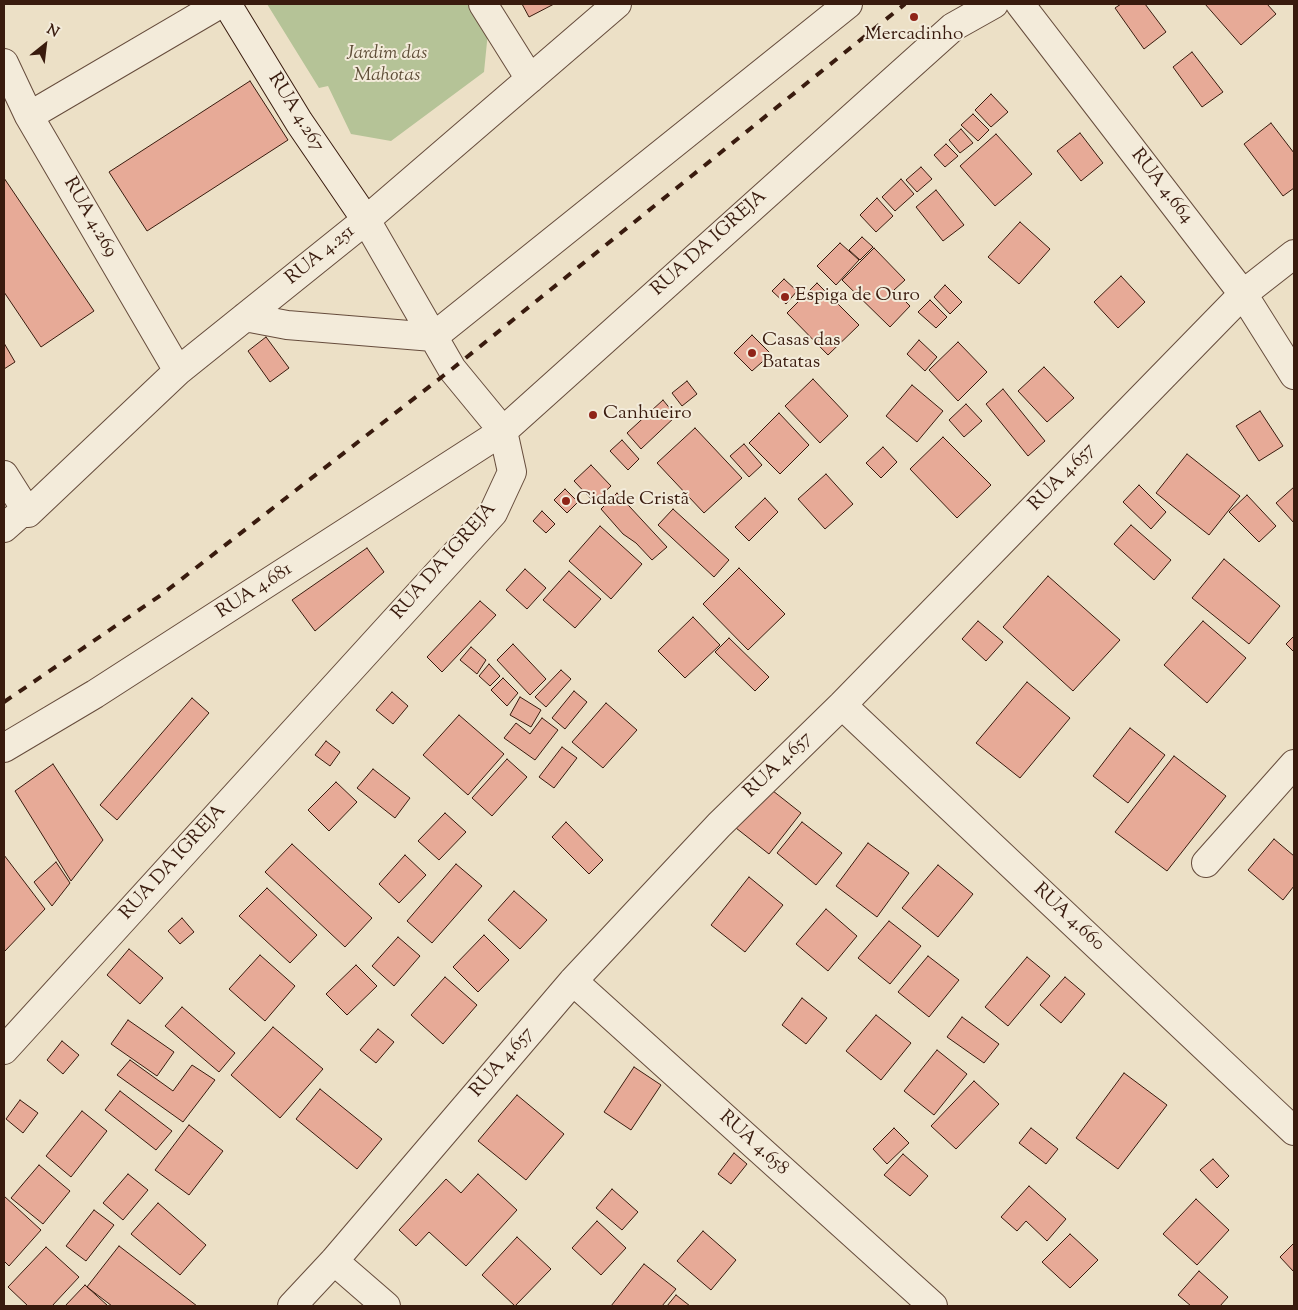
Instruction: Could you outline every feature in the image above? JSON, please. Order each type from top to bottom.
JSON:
[{"type":"street","points":[[29,116],[220,4]]},
{"type":"street","name":"RUA 4.267","points":[[228,4],[299,122],[366,220],[452,368],[503,431]]},
{"type":"street","points":[[483,4],[530,79]]},
{"type":"street","name":"RUA 4.251","points":[[4,528],[21,513],[28,513],[178,371],[366,220],[617,4]]},
{"type":"street","points":[[245,317],[288,325],[433,337],[848,4]]},
{"type":"street","name":"RUA DA IGREJA","points":[[4,1050],[493,512],[512,472],[503,431],[953,27],[994,4]]},
{"type":"street","name":"RUA 4.664","points":[[1020,4],[1243,294],[1294,374]]},
{"type":"street","name":"RUA 4.269","points":[[4,63],[29,116],[178,371]]},
{"type":"street","name":"RUA 4.657","points":[[292,1306],[334,1261],[573,982],[719,825],[842,705],[1243,294],[1294,254]]},
{"type":"street","name":"RUA 4.681","points":[[4,748],[95,694],[503,431]]},
{"type":"street","points":[[4,475],[28,513]]},
{"type":"street","name":"RUA 4.660","points":[[842,705],[1294,1132]]},
{"type":"street","points":[[1206,863],[1294,764]]},
{"type":"street","name":"RUA 4.658","points":[[573,982],[933,1306]]},
{"type":"street","points":[[334,1261],[386,1306]]},
{"type":"green space","name":"Jardim das Mahotas","points":[[267,4],[469,4],[488,32],[484,72],[391,141],[351,134],[328,86],[319,88]]},
{"type":"building","points":[[522,4],[554,4],[529,17]]},
{"type":"building","points":[[1121,4],[1145,4],[1166,32],[1144,49],[1115,8]]},
{"type":"building","points":[[1205,4],[1267,4],[1276,14],[1241,45]]},
{"type":"building","points":[[1192,52],[1223,92],[1202,107],[1173,67]]},
{"type":"building","points":[[250,81],[288,140],[147,231],[109,172]]},
{"type":"building","points":[[991,94],[1008,112],[991,127],[975,110]]},
{"type":"building","points":[[973,114],[989,130],[978,141],[961,125]]},
{"type":"building","points":[[1271,123],[1294,153],[1294,188],[1283,196],[1244,144]]},
{"type":"building","points":[[961,129],[973,143],[960,153],[949,140]]},
{"type":"building","points":[[1080,133],[1103,163],[1081,181],[1057,151]]},
{"type":"building","points":[[996,134],[1032,174],[995,206],[960,166]]},
{"type":"building","points":[[946,144],[958,156],[945,167],[934,155]]},
{"type":"building","points":[[921,167],[932,179],[917,192],[906,180]]},
{"type":"building","points":[[4,178],[94,311],[41,347],[4,292]]},
{"type":"building","points":[[901,179],[914,194],[895,211],[882,197]]},
{"type":"building","points":[[936,190],[964,225],[943,241],[916,207]]},
{"type":"building","points":[[877,198],[893,216],[876,232],[860,215]]},
{"type":"building","points":[[1020,222],[1050,249],[1019,284],[988,257]]},
{"type":"building","points":[[862,237],[873,247],[860,260],[849,250]]},
{"type":"building","points":[[840,243],[859,260],[836,285],[817,266]]},
{"type":"building","points":[[874,248],[905,280],[894,290],[910,306],[890,327],[842,280]]},
{"type":"building","points":[[1121,276],[1145,302],[1118,328],[1094,302]]},
{"type":"building","name":"Espiga de Ouro","points":[[784,279],[797,291],[786,304],[772,291]]},
{"type":"building","points":[[817,283],[859,325],[828,355],[787,313]]},
{"type":"building","points":[[945,285],[962,302],[950,314],[934,297]]},
{"type":"building","points":[[930,300],[947,317],[936,328],[918,312]]},
{"type":"building","name":"Casas das Batatas","points":[[752,335],[771,354],[752,371],[734,353]]},
{"type":"building","points":[[266,337],[289,368],[270,382],[248,351]]},
{"type":"building","points":[[919,340],[937,357],[925,371],[907,354]]},
{"type":"building","points":[[958,342],[987,372],[958,401],[929,370]]},
{"type":"building","points":[[4,343],[15,362],[4,369]]},
{"type":"building","points":[[1044,367],[1074,398],[1047,422],[1018,391]]},
{"type":"building","points":[[813,379],[848,416],[820,443],[785,406]]},
{"type":"building","points":[[687,381],[697,394],[682,406],[672,393]]},
{"type":"building","points":[[912,385],[943,411],[917,442],[886,416]]},
{"type":"building","points":[[1003,389],[1045,441],[1028,456],[986,404]]},
{"type":"building","points":[[663,400],[676,416],[641,449],[627,433]]},
{"type":"building","points":[[966,404],[982,421],[964,437],[949,420]]},
{"type":"building","points":[[1260,411],[1283,446],[1259,461],[1236,426]]},
{"type":"building","points":[[779,413],[809,445],[780,474],[749,443]]},
{"type":"building","points":[[695,428],[742,478],[704,513],[657,463]]},
{"type":"building","points":[[943,437],[991,485],[957,518],[910,469]]},
{"type":"building","points":[[622,440],[639,459],[628,470],[610,451]]},
{"type":"building","points":[[744,444],[762,465],[749,477],[730,456]]},
{"type":"building","points":[[883,447],[897,462],[881,478],[866,463]]},
{"type":"building","points":[[1187,454],[1240,496],[1209,535],[1156,493]]},
{"type":"building","points":[[591,465],[611,486],[594,502],[574,481]]},
{"type":"building","points":[[826,474],[853,504],[825,529],[798,499]]},
{"type":"building","points":[[1139,485],[1166,512],[1151,529],[1123,502]]},
{"type":"building","points":[[1294,487],[1294,523],[1276,503]]},
{"type":"building","name":"Cidade Cristã","points":[[565,489],[578,502],[567,513],[554,500]]},
{"type":"building","points":[[617,493],[667,547],[652,560],[636,543],[623,534],[601,509]]},
{"type":"building","points":[[1247,495],[1276,526],[1259,542],[1229,512]]},
{"type":"building","points":[[765,498],[778,512],[749,541],[735,527]]},
{"type":"building","points":[[673,509],[729,560],[714,577],[658,525]]},
{"type":"building","points":[[542,511],[555,524],[546,533],[533,521]]},
{"type":"building","points":[[1131,525],[1171,560],[1154,580],[1114,544]]},
{"type":"building","points":[[600,526],[642,564],[611,599],[569,561]]},
{"type":"building","points":[[367,548],[384,572],[315,631],[292,600]]},
{"type":"building","points":[[1224,559],[1280,606],[1249,644],[1192,598]]},
{"type":"building","points":[[739,568],[785,614],[748,650],[703,604]]},
{"type":"building","points":[[525,569],[546,588],[527,609],[506,590]]},
{"type":"building","points":[[569,571],[601,599],[575,628],[543,600]]},
{"type":"building","points":[[1048,576],[1120,640],[1073,691],[1003,627]]},
{"type":"building","points":[[480,601],[496,615],[442,672],[427,657]]},
{"type":"building","points":[[693,617],[720,645],[685,678],[658,651]]},
{"type":"building","points":[[978,621],[1003,642],[986,661],[962,639]]},
{"type":"building","points":[[1203,621],[1246,658],[1207,703],[1164,665]]},
{"type":"building","points":[[1294,636],[1294,652],[1286,644]]},
{"type":"building","points":[[729,638],[769,677],[755,691],[715,652]]},
{"type":"building","points":[[513,644],[546,679],[530,695],[497,660]]},
{"type":"building","points":[[471,647],[486,660],[477,674],[460,660]]},
{"type":"building","points":[[489,664],[500,676],[490,686],[479,676]]},
{"type":"building","points":[[561,670],[571,679],[546,707],[535,697]]},
{"type":"building","points":[[503,678],[518,693],[507,706],[491,690]]},
{"type":"building","points":[[1027,682],[1070,718],[1020,778],[976,743]]},
{"type":"building","points":[[574,691],[587,702],[565,729],[552,718]]},
{"type":"building","points":[[392,692],[408,706],[393,724],[376,710]]},
{"type":"building","points":[[520,697],[541,710],[531,727],[510,715]]},
{"type":"building","points":[[192,698],[209,713],[117,820],[100,805]]},
{"type":"building","points":[[606,703],[637,730],[603,768],[572,742]]},
{"type":"building","points":[[459,715],[504,754],[468,795],[423,755]]},
{"type":"building","points":[[542,718],[558,730],[535,760],[504,738],[516,723],[530,734]]},
{"type":"building","points":[[1130,728],[1165,755],[1128,803],[1093,776]]},
{"type":"building","points":[[326,741],[340,752],[330,766],[315,755]]},
{"type":"building","points":[[562,747],[577,758],[554,788],[539,777]]},
{"type":"building","points":[[1174,756],[1226,796],[1167,871],[1115,832]]},
{"type":"building","points":[[507,759],[527,777],[492,816],[472,798]]},
{"type":"building","points":[[53,764],[103,840],[71,881],[15,791]]},
{"type":"building","points":[[373,769],[410,798],[395,818],[357,788]]},
{"type":"building","points":[[336,782],[357,802],[329,831],[308,810]]},
{"type":"building","points":[[768,787],[801,813],[769,854],[736,828]]},
{"type":"building","points":[[445,813],[466,832],[439,860],[418,841]]},
{"type":"building","points":[[566,822],[603,860],[589,874],[552,837]]},
{"type":"building","points":[[802,822],[842,853],[816,885],[777,853]]},
{"type":"building","points":[[1274,839],[1294,856],[1294,886],[1283,900],[1248,870]]},
{"type":"building","points":[[868,843],[909,873],[877,917],[836,886]]},
{"type":"building","points":[[292,844],[372,918],[345,947],[265,872]]},
{"type":"building","points":[[4,855],[45,909],[4,952]]},
{"type":"building","points":[[405,855],[426,875],[399,903],[379,884]]},
{"type":"building","points":[[56,862],[70,883],[52,906],[34,882]]},
{"type":"building","points":[[456,864],[482,886],[432,943],[407,921]]},
{"type":"building","points":[[938,865],[973,894],[938,937],[902,908]]},
{"type":"building","points":[[749,877],[783,905],[745,952],[711,925]]},
{"type":"building","points":[[267,888],[317,935],[290,963],[239,916]]},
{"type":"building","points":[[514,891],[547,920],[520,949],[488,920]]},
{"type":"building","points":[[826,909],[857,936],[828,971],[796,944]]},
{"type":"building","points":[[182,918],[194,932],[180,944],[168,931]]},
{"type":"building","points":[[889,921],[921,946],[890,984],[858,958]]},
{"type":"building","points":[[484,935],[509,960],[478,992],[453,967]]},
{"type":"building","points":[[398,937],[420,956],[394,986],[372,966]]},
{"type":"building","points":[[129,949],[163,978],[140,1004],[107,975]]},
{"type":"building","points":[[260,955],[295,986],[265,1021],[229,989]]},
{"type":"building","points":[[928,956],[959,980],[929,1017],[898,992]]},
{"type":"building","points":[[1027,957],[1050,976],[1008,1026],[985,1007]]},
{"type":"building","points":[[356,965],[377,986],[347,1015],[326,994]]},
{"type":"building","points":[[445,977],[477,1005],[443,1044],[411,1015]]},
{"type":"building","points":[[1065,977],[1085,994],[1061,1023],[1040,1005]]},
{"type":"building","points":[[802,998],[827,1018],[806,1044],[782,1025]]},
{"type":"building","points":[[182,1007],[235,1053],[219,1072],[165,1026]]},
{"type":"building","points":[[876,1015],[911,1043],[881,1080],[846,1051]]},
{"type":"building","points":[[962,1017],[999,1044],[984,1063],[947,1037]]},
{"type":"building","points":[[128,1020],[174,1052],[157,1076],[111,1044]]},
{"type":"building","points":[[273,1027],[323,1069],[280,1118],[231,1075]]},
{"type":"building","points":[[378,1029],[394,1042],[376,1063],[360,1050]]},
{"type":"building","points":[[62,1041],[79,1055],[63,1074],[47,1060]]},
{"type":"building","points":[[937,1050],[967,1074],[934,1115],[904,1091]]},
{"type":"building","points":[[130,1060],[173,1091],[192,1065],[215,1080],[183,1122],[117,1075]]},
{"type":"building","points":[[634,1067],[661,1085],[631,1130],[604,1112]]},
{"type":"building","points":[[1124,1073],[1167,1105],[1118,1169],[1076,1138]]},
{"type":"building","points":[[974,1081],[999,1104],[956,1149],[931,1126]]},
{"type":"building","points":[[320,1089],[382,1139],[357,1169],[296,1119]]},
{"type":"building","points":[[120,1091],[172,1131],[156,1150],[105,1110]]},
{"type":"building","points":[[517,1095],[564,1134],[526,1180],[478,1141]]},
{"type":"building","points":[[20,1100],[38,1113],[23,1133],[6,1119]]},
{"type":"building","points":[[82,1111],[107,1131],[71,1177],[46,1156]]},
{"type":"building","points":[[189,1125],[223,1151],[189,1195],[155,1170]]},
{"type":"building","points":[[894,1128],[909,1143],[887,1164],[873,1149]]},
{"type":"building","points":[[1031,1128],[1058,1149],[1046,1164],[1019,1143]]},
{"type":"building","points":[[734,1153],[747,1164],[731,1184],[718,1174]]},
{"type":"building","points":[[903,1154],[928,1176],[910,1196],[884,1175]]},
{"type":"building","points":[[1213,1159],[1229,1176],[1217,1188],[1200,1170]]},
{"type":"building","points":[[39,1165],[70,1191],[43,1224],[11,1198]]},
{"type":"building","points":[[128,1174],[148,1190],[123,1220],[103,1203]]},
{"type":"building","points":[[478,1174],[517,1210],[466,1266],[429,1232],[416,1246],[399,1230],[446,1179],[461,1193]]},
{"type":"building","points":[[1029,1186],[1066,1219],[1047,1241],[1026,1221],[1017,1231],[1001,1217]]},
{"type":"building","points":[[612,1189],[638,1212],[622,1230],[596,1208]]},
{"type":"building","points":[[4,1196],[41,1230],[9,1266],[4,1261]]},
{"type":"building","points":[[1196,1199],[1229,1230],[1197,1265],[1163,1234]]},
{"type":"building","points":[[158,1203],[206,1245],[180,1275],[131,1234]]},
{"type":"building","points":[[94,1210],[114,1225],[86,1261],[66,1246]]},
{"type":"building","points":[[597,1221],[626,1248],[601,1275],[572,1248]]},
{"type":"building","points":[[703,1231],[736,1260],[711,1290],[677,1261]]},
{"type":"building","points":[[1070,1234],[1098,1260],[1070,1288],[1042,1262]]},
{"type":"building","points":[[517,1237],[551,1269],[515,1306],[482,1275]]},
{"type":"building","points":[[1294,1243],[1294,1272],[1280,1257]]},
{"type":"building","points":[[119,1246],[197,1306],[112,1306],[87,1287]]},
{"type":"building","points":[[46,1247],[79,1277],[52,1306],[28,1306],[8,1287]]},
{"type":"building","points":[[644,1264],[676,1289],[662,1306],[611,1306]]},
{"type":"building","points":[[1199,1271],[1228,1297],[1220,1306],[1191,1306],[1178,1295]]},
{"type":"building","points":[[85,1285],[108,1306],[65,1306]]},
{"type":"building","points":[[676,1295],[690,1306],[667,1306]]},
{"type":"railway","points":[[4,702],[161,595],[452,369],[905,4]]},
{"type":"place","name":"Mercadinho","points":[[914,17]]},
{"type":"place","name":"Espiga de Ouro","points":[[785,297]]},
{"type":"place","name":"Casas das Batatas","points":[[752,353]]},
{"type":"place","name":"Canhueiro","points":[[593,415]]},
{"type":"place","name":"Cidade Cristã","points":[[566,501]]}]
